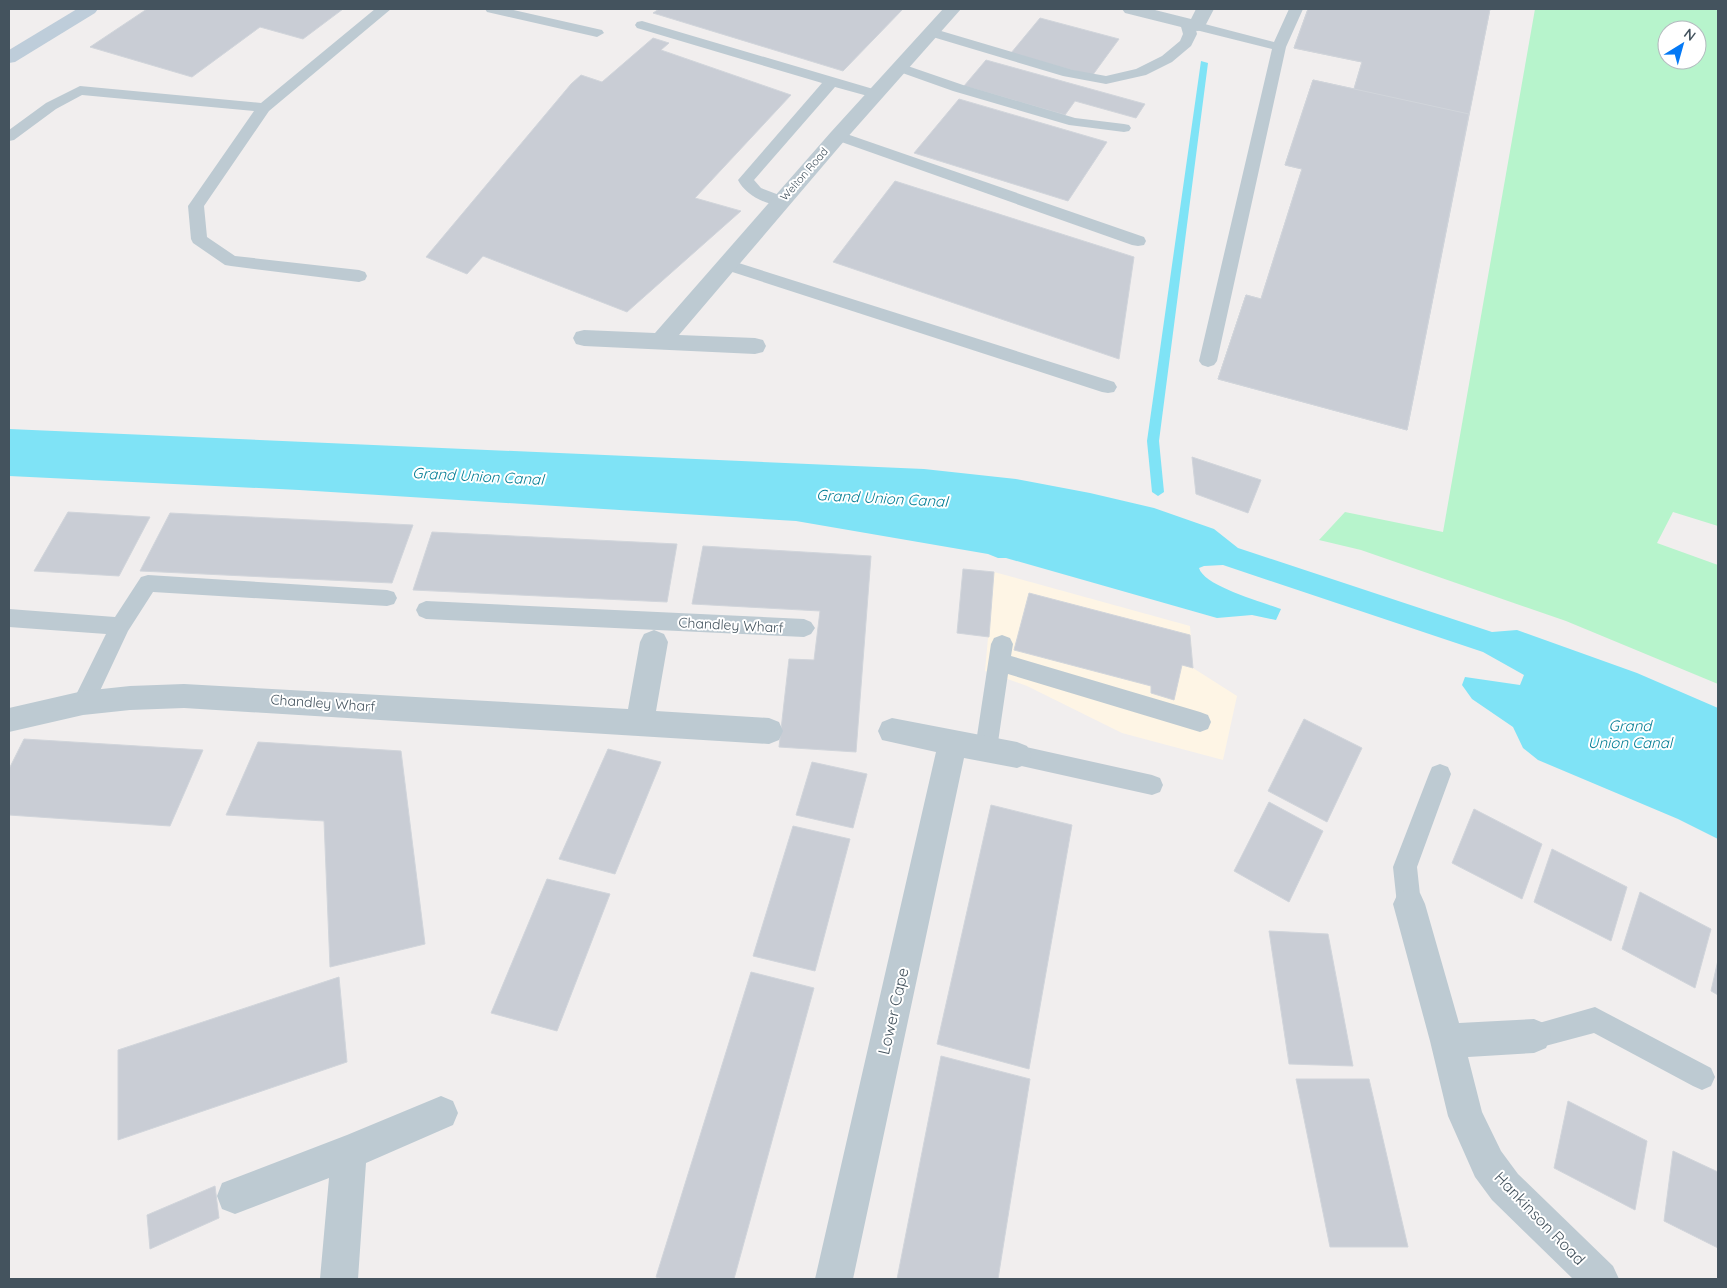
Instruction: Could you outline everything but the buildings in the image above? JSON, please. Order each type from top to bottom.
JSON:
[{"type":"street","points":[[9,58],[89,9]]},
{"type":"street","name":"Welton Road","points":[[660,342],[781,200],[952,9]]},
{"type":"street","points":[[1131,9],[1192,24],[1205,9]]},
{"type":"street","points":[[584,338],[755,346]]},
{"type":"street","points":[[640,723],[656,632]]},
{"type":"street","name":"Chandley Wharf","points":[[9,720],[83,703],[130,698],[184,696],[769,731]]},
{"type":"street","points":[[892,731],[1017,755]]},
{"type":"street","name":"Lower Cape","points":[[834,1279],[953,743]]},
{"type":"street","name":"Hankinson Road","points":[[1409,904],[1465,1116],[1488,1164],[1505,1187],[1600,1279]]},
{"type":"street","points":[[1446,1041],[1534,1036]]},
{"type":"street","points":[[235,1196],[349,1152],[441,1113]]},
{"type":"street","points":[[337,1278],[349,1152]]},
{"type":"lane","points":[[359,276],[231,261],[199,239],[196,206],[264,108],[369,19],[384,9]]},
{"type":"lane","points":[[492,9],[597,33]]},
{"type":"lane","points":[[1208,361],[1279,47],[1296,9]]},
{"type":"lane","points":[[931,32],[1075,75],[1106,80],[1137,72],[1174,54],[1187,41],[1192,24],[1279,47]]},
{"type":"lane","points":[[642,25],[875,94]]},
{"type":"lane","points":[[899,68],[958,88],[1074,122],[1124,128]]},
{"type":"lane","points":[[781,200],[755,191],[748,186],[746,180],[831,82]]},
{"type":"lane","points":[[9,137],[51,106],[80,90],[264,108]]},
{"type":"lane","points":[[838,136],[1138,241]]},
{"type":"lane","points":[[726,264],[1108,388]]},
{"type":"lane","points":[[83,703],[120,626],[148,583],[387,598]]},
{"type":"lane","name":"Chandley Wharf","points":[[426,610],[656,632],[804,628]]},
{"type":"lane","points":[[9,618],[120,626]]},
{"type":"lane","points":[[986,749],[1000,653],[1200,722]]},
{"type":"lane","points":[[1017,755],[1152,785]]},
{"type":"lane","name":"Hankinson Road","points":[[1409,904],[1405,867],[1440,774]]},
{"type":"lane","points":[[1534,1036],[1595,1020],[1702,1077]]},
{"type":"shaded area","points":[[994,572],[1190,626],[1193,668],[1237,696],[1223,760],[1122,733],[1027,686],[985,671]]},
{"type":"green space","points":[[1535,9],[1718,9],[1718,526],[1673,512],[1657,543],[1718,565],[1718,684],[1566,621],[1361,550],[1319,540],[1345,512],[1443,532]]},
{"type":"water","name":"Grand Union Canal","points":[[9,429],[924,469],[1016,479],[1090,493],[1154,508],[1214,529],[1238,548],[1492,632],[1517,630],[1637,673],[1718,708],[1718,839],[1678,819],[1538,760],[1523,748],[1513,727],[1472,699],[1462,685],[1465,677],[1520,685],[1524,675],[1483,652],[1223,565],[1199,568],[1203,575],[1222,587],[1281,609],[1276,620],[1252,615],[1217,618],[1006,558],[796,521],[299,490],[9,476]]},
{"type":"waterway","points":[[1158,492],[1153,441],[1204,63]]}]
